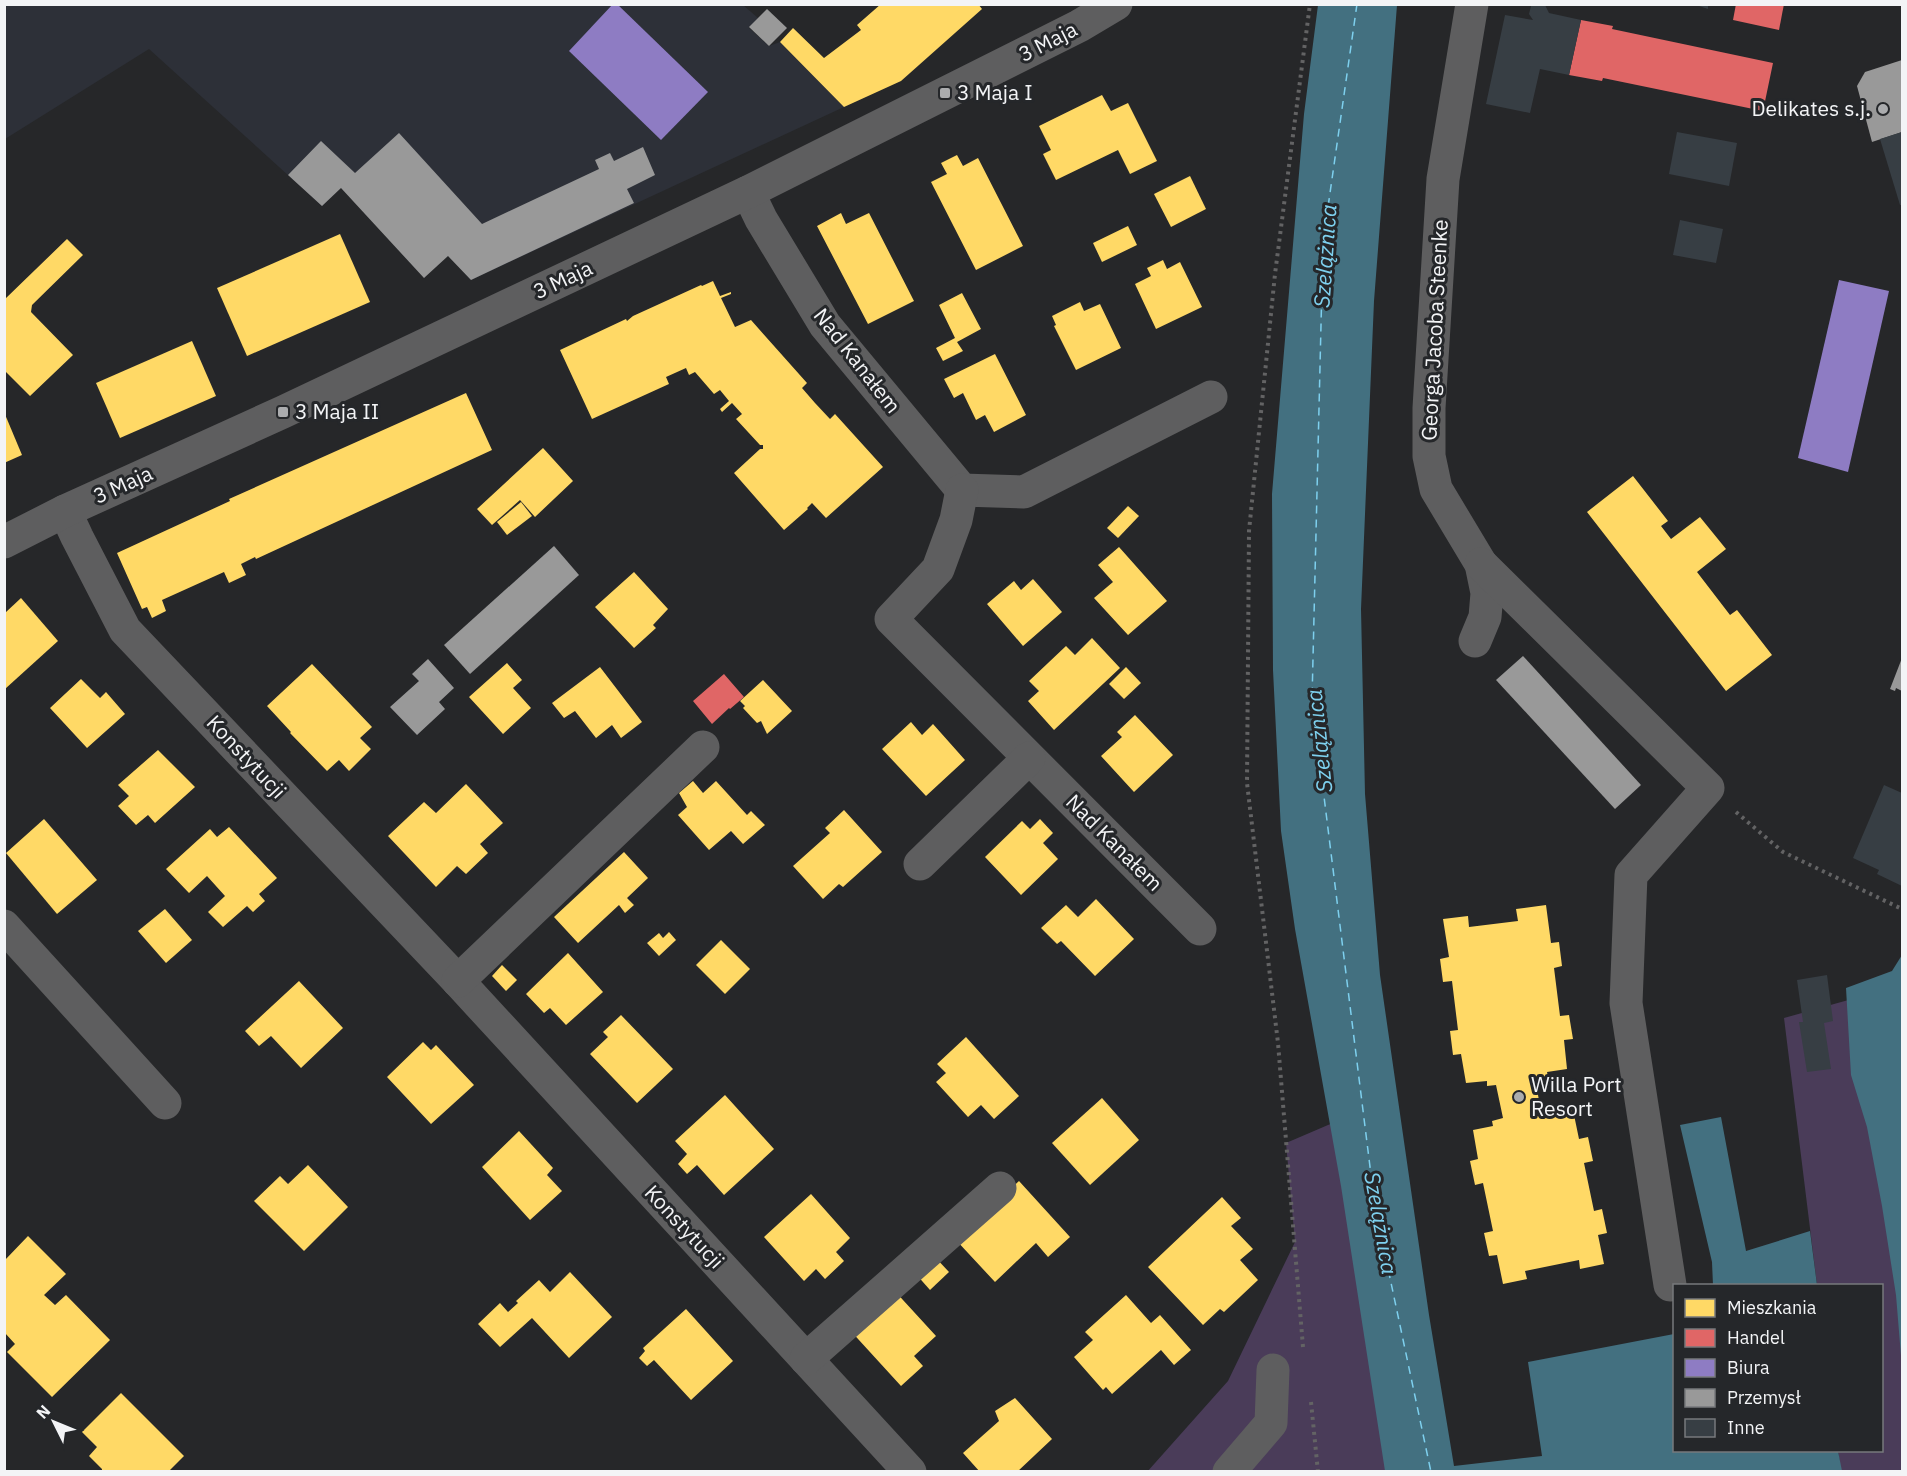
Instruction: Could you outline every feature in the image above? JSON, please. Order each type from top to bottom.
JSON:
[{"type":"street","name":"3 Maja","points":[[4,542],[748,192],[1069,32],[1116,4]]},
{"type":"street","name":"Georga Jacoba Steenke","points":[[1473,4],[1443,179],[1429,408],[1429,456],[1436,489],[1482,564],[1487,593],[1485,617],[1475,641]]},
{"type":"street","name":"Nad Kanałem","points":[[748,192],[761,219],[825,325],[962,490],[957,520],[938,569],[891,618],[1200,929]]},
{"type":"street","points":[[962,490],[1024,492],[1211,397]]},
{"type":"street","name":"Konstytucji","points":[[66,511],[125,630],[458,981],[910,1472]]},
{"type":"street","points":[[1482,564],[1708,788],[1631,875],[1626,1003],[1670,1284]]},
{"type":"street","points":[[458,981],[704,747]]},
{"type":"street","points":[[920,864],[1029,758]]},
{"type":"street","points":[[4,926],[165,1103]]},
{"type":"street","points":[[806,1359],[1000,1188]]},
{"type":"street","points":[[1228,1472],[1271,1423],[1273,1370]]},
{"type":"path","points":[[1304,1353],[1278,1043],[1248,771],[1249,531],[1275,274],[1310,4]]},
{"type":"path","points":[[1708,788],[1783,852],[1902,909]]},
{"type":"path","points":[[1310,1396],[1318,1472]]},
{"type":"shaded area","points":[[5,4],[743,5],[758,18],[749,28],[769,46],[780,42],[844,107],[471,280],[376,178],[355,173],[322,206],[149,49],[5,139]]},
{"type":"shaded area","points":[[1902,985],[1902,1471],[1841,1471],[1838,1452],[1883,1452],[1883,1284],[1817,1284],[1784,1018]]},
{"type":"shaded area","points":[[1363,1110],[1431,1471],[1147,1472],[1228,1381],[1295,1242],[1286,1143]]},
{"type":"water","name":"Szelążnica","points":[[1318,5],[1397,5],[1374,301],[1361,609],[1365,794],[1380,975],[1429,1315],[1454,1466],[1542,1456],[1528,1362],[1673,1334],[1673,1452],[1838,1452],[1842,1471],[1385,1471],[1341,1186],[1295,929],[1281,831],[1273,670],[1272,494],[1304,114]]},
{"type":"water","points":[[1902,955],[1902,1368],[1896,1295],[1882,1206],[1867,1127],[1851,1075],[1846,988],[1892,971]]},
{"type":"water","points":[[1721,1117],[1746,1251],[1810,1231],[1817,1284],[1713,1284],[1712,1262],[1680,1125]]},
{"type":"building: Mieszkania","points":[[881,4],[978,4],[982,9],[901,81],[844,107],[780,42],[793,28],[824,58],[861,30],[857,25]]},
{"type":"building: Mieszkania","points":[[1102,95],[1111,111],[1128,103],[1157,161],[1130,174],[1118,150],[1056,180],[1043,154],[1051,150],[1039,126]]},
{"type":"building: Mieszkania","points":[[957,155],[963,166],[978,158],[1023,246],[976,270],[931,182],[947,174],[941,163]]},
{"type":"building: Mieszkania","points":[[1190,176],[1206,209],[1171,227],[1154,194]]},
{"type":"building: Mieszkania","points":[[841,213],[846,224],[869,213],[914,301],[868,324],[817,226]]},
{"type":"building: Mieszkania","points":[[1128,226],[1137,245],[1102,262],[1093,243]]},
{"type":"building: Mieszkania","points":[[340,234],[370,302],[247,356],[217,288]]},
{"type":"building: Mieszkania","points":[[67,239],[83,255],[32,305],[31,312],[73,355],[30,396],[4,370],[4,300]]},
{"type":"building: Mieszkania","points":[[1163,260],[1167,269],[1180,262],[1202,307],[1156,329],[1135,284],[1151,276],[1147,268]]},
{"type":"building: Mieszkania","points":[[713,281],[720,296],[731,292],[721,298],[735,327],[751,320],[807,383],[802,388],[815,403],[830,419],[835,414],[883,467],[826,518],[812,503],[784,530],[734,473],[760,449],[763,449],[763,445],[760,445],[736,419],[742,414],[732,403],[722,412],[720,409],[729,401],[720,390],[714,394],[695,372],[689,375],[686,368],[666,377],[669,384],[592,419],[560,350]]},
{"type":"building: Mieszkania","points":[[962,293],[981,329],[957,342],[963,351],[943,361],[936,348],[955,338],[939,305]]},
{"type":"building: Mieszkania","points":[[1080,302],[1084,311],[1100,304],[1121,348],[1076,370],[1054,326],[1056,325],[1052,316]]},
{"type":"building: Mieszkania","points":[[192,341],[216,396],[120,438],[96,383]]},
{"type":"building: Mieszkania","points":[[995,354],[1026,415],[994,432],[985,415],[976,420],[963,393],[954,398],[944,379]]},
{"type":"building: Mieszkania","points":[[466,393],[492,450],[241,564],[246,575],[229,583],[224,572],[162,600],[166,611],[152,618],[147,607],[142,609],[117,553],[230,501],[229,499]]},
{"type":"building: Mieszkania","points":[[4,412],[22,455],[4,463]]},
{"type":"building: Mieszkania","points":[[543,448],[573,481],[535,517],[520,500],[492,525],[477,509]]},
{"type":"building: Mieszkania","points":[[1633,476],[1668,521],[1661,526],[1671,539],[1700,517],[1726,549],[1697,572],[1730,615],[1737,610],[1772,655],[1726,691],[1587,512]]},
{"type":"building: Mieszkania","points":[[521,502],[532,516],[507,535],[497,522]]},
{"type":"building: Mieszkania","points":[[1128,506],[1139,516],[1118,538],[1107,528]]},
{"type":"building: Mieszkania","points":[[1119,547],[1167,601],[1128,635],[1094,598],[1113,582],[1098,565]]},
{"type":"building: Mieszkania","points":[[634,572],[668,609],[653,625],[656,628],[634,648],[595,607]]},
{"type":"building: Mieszkania","points":[[1033,579],[1062,612],[1023,646],[987,604],[1014,581],[1021,590]]},
{"type":"building: Mieszkania","points":[[21,598],[58,641],[5,689],[5,613]]},
{"type":"building: Mieszkania","points":[[1092,638],[1120,668],[1054,730],[1028,701],[1039,691],[1029,681],[1066,646],[1075,655]]},
{"type":"building: Mieszkania","points":[[507,663],[522,680],[513,688],[531,708],[503,734],[469,697]]},
{"type":"building: Mieszkania","points":[[312,664],[372,727],[360,738],[371,749],[349,771],[339,760],[327,771],[267,706]]},
{"type":"building: Mieszkania","points":[[600,667],[642,722],[621,738],[612,725],[596,738],[575,711],[564,718],[552,703]]},
{"type":"building: Mieszkania","points":[[1126,667],[1141,683],[1124,699],[1109,684]]},
{"type":"building: Mieszkania","points":[[81,679],[100,698],[106,692],[125,714],[87,748],[50,708]]},
{"type":"building: Mieszkania","points":[[763,680],[792,711],[767,734],[761,721],[757,723],[743,708],[745,706],[740,701]]},
{"type":"building: Mieszkania","points":[[1135,715],[1173,755],[1134,792],[1101,756],[1122,737],[1117,732]]},
{"type":"building: Mieszkania","points":[[911,722],[922,735],[933,724],[965,760],[926,796],[882,749]]},
{"type":"building: Mieszkania","points":[[158,750],[195,787],[155,823],[148,815],[136,825],[118,806],[129,796],[118,785]]},
{"type":"building: Mieszkania","points":[[693,781],[703,793],[716,781],[747,815],[751,811],[765,825],[743,844],[731,831],[709,850],[678,815],[687,807],[679,793]]},
{"type":"building: Mieszkania","points":[[466,784],[503,823],[480,844],[488,853],[466,874],[457,866],[436,887],[388,836],[424,802],[436,813]]},
{"type":"building: Mieszkania","points":[[844,810],[882,852],[843,887],[839,884],[823,899],[793,866],[830,833],[825,828]]},
{"type":"building: Mieszkania","points":[[44,819],[97,880],[57,914],[6,853]]},
{"type":"building: Mieszkania","points":[[1040,819],[1053,833],[1043,843],[1058,859],[1021,895],[985,857],[1022,821],[1030,829]]},
{"type":"building: Mieszkania","points":[[229,827],[277,878],[259,894],[265,901],[253,912],[247,906],[223,927],[208,912],[225,896],[207,876],[189,893],[166,869],[210,829],[217,837]]},
{"type":"building: Mieszkania","points":[[624,852],[648,878],[627,898],[634,905],[625,913],[619,905],[578,943],[554,917]]},
{"type":"building: Mieszkania","points":[[1096,899],[1134,939],[1095,976],[1061,941],[1057,944],[1041,928],[1066,905],[1078,917]]},
{"type":"building: Mieszkania","name":"Willa Port Resort","points":[[1546,905],[1551,943],[1559,942],[1562,966],[1554,968],[1560,1016],[1569,1015],[1573,1039],[1564,1040],[1567,1069],[1547,1072],[1548,1077],[1535,1079],[1541,1111],[1552,1109],[1553,1114],[1573,1110],[1579,1139],[1588,1137],[1593,1161],[1584,1163],[1594,1211],[1602,1209],[1607,1233],[1598,1235],[1604,1264],[1580,1269],[1579,1260],[1525,1271],[1527,1279],[1503,1284],[1497,1255],[1489,1256],[1484,1233],[1493,1231],[1483,1183],[1475,1185],[1470,1161],[1478,1159],[1473,1130],[1493,1126],[1492,1121],[1503,1118],[1496,1085],[1487,1086],[1487,1081],[1466,1083],[1461,1054],[1453,1055],[1450,1031],[1458,1030],[1452,981],[1443,982],[1440,959],[1449,957],[1443,919],[1468,916],[1469,927],[1518,921],[1516,909]]},
{"type":"building: Mieszkania","points":[[165,909],[192,940],[166,963],[138,931]]},
{"type":"building: Mieszkania","points":[[669,932],[676,940],[659,956],[647,943],[659,933],[663,938]]},
{"type":"building: Mieszkania","points":[[721,940],[750,969],[725,994],[696,965]]},
{"type":"building: Mieszkania","points":[[568,953],[603,992],[566,1025],[550,1008],[544,1013],[526,994]]},
{"type":"building: Mieszkania","points":[[502,965],[517,980],[506,991],[492,976]]},
{"type":"building: Mieszkania","points":[[299,981],[343,1028],[301,1068],[271,1036],[259,1046],[245,1031]]},
{"type":"building: Mieszkania","points":[[621,1015],[673,1069],[637,1103],[590,1054],[608,1037],[603,1032]]},
{"type":"building: Mieszkania","points":[[966,1037],[1019,1096],[994,1119],[981,1105],[968,1117],[936,1082],[946,1073],[937,1064]]},
{"type":"building: Mieszkania","points":[[423,1042],[431,1050],[436,1045],[474,1085],[431,1124],[387,1077]]},
{"type":"building: Mieszkania","points":[[725,1095],[774,1149],[724,1195],[697,1165],[687,1174],[678,1164],[687,1154],[675,1141]]},
{"type":"building: Mieszkania","points":[[1102,1098],[1139,1140],[1090,1185],[1052,1143]]},
{"type":"building: Mieszkania","points":[[519,1131],[553,1168],[547,1175],[562,1191],[530,1220],[482,1167]]},
{"type":"building: Mieszkania","points":[[308,1165],[348,1207],[304,1251],[254,1201],[280,1176],[288,1184]]},
{"type":"building: Mieszkania","points":[[1019,1181],[1070,1237],[1048,1257],[1036,1243],[995,1282],[955,1239]]},
{"type":"building: Mieszkania","points":[[811,1194],[850,1238],[836,1252],[844,1261],[825,1279],[816,1269],[804,1281],[764,1237]]},
{"type":"building: Mieszkania","points":[[1222,1197],[1241,1218],[1231,1226],[1253,1249],[1240,1260],[1258,1280],[1224,1312],[1220,1309],[1203,1325],[1148,1267]]},
{"type":"building: Mieszkania","points":[[28,1236],[66,1274],[44,1295],[55,1305],[66,1295],[110,1340],[52,1397],[7,1352],[15,1344],[5,1333],[5,1260]]},
{"type":"building: Mieszkania","points":[[934,1256],[949,1272],[930,1290],[915,1273]]},
{"type":"building: Mieszkania","points":[[570,1272],[612,1317],[569,1358],[532,1318],[500,1347],[478,1324],[500,1303],[508,1312],[518,1303],[516,1301],[539,1280],[550,1292]]},
{"type":"building: Mieszkania","points":[[892,1288],[936,1336],[914,1356],[923,1366],[901,1386],[848,1328]]},
{"type":"building: Mieszkania","points":[[1126,1295],[1151,1323],[1160,1315],[1191,1350],[1174,1365],[1161,1350],[1112,1394],[1106,1387],[1103,1390],[1074,1357],[1093,1340],[1085,1332]]},
{"type":"building: Mieszkania","points":[[686,1309],[733,1361],[691,1400],[654,1360],[647,1366],[639,1358],[645,1351],[643,1348]]},
{"type":"building: Mieszkania","points":[[121,1393],[184,1456],[168,1472],[102,1472],[102,1469],[89,1456],[97,1447],[82,1432]]},
{"type":"building: Mieszkania","points":[[1015,1398],[1052,1439],[1017,1472],[980,1472],[963,1453],[999,1421],[995,1411]]},
{"type":"building: Handel","points":[[1736,4],[1784,4],[1779,30],[1733,20]]},
{"type":"building: Handel","points":[[1581,20],[1613,26],[1612,29],[1773,63],[1763,111],[1603,78],[1602,81],[1569,75]]},
{"type":"building: Handel","points":[[724,674],[744,697],[712,724],[693,701]]},
{"type":"building: Biura","points":[[613,4],[617,4],[708,92],[661,140],[569,51]]},
{"type":"building: Biura","points":[[1839,280],[1889,291],[1848,472],[1798,458]]},
{"type":"building: Przemysł","points":[[767,9],[787,28],[769,46],[749,27]]},
{"type":"building: Przemysł","name":"Delikates s.j.","points":[[1902,60],[1902,132],[1872,142],[1857,86],[1865,72]]},
{"type":"building: Przemysł","points":[[399,133],[482,224],[599,169],[595,160],[610,153],[614,161],[643,147],[655,175],[627,189],[634,203],[471,280],[448,256],[424,278],[341,188],[322,206],[288,175],[321,141],[355,173]]},
{"type":"building: Przemysł","points":[[554,546],[579,575],[470,674],[444,645]]},
{"type":"building: Przemysł","points":[[1523,656],[1641,785],[1615,809],[1496,680]]},
{"type":"building: Przemysł","points":[[1902,658],[1902,691],[1896,688],[1895,691],[1890,689]]},
{"type":"building: Przemysł","points":[[428,659],[454,688],[439,702],[445,709],[417,735],[390,707],[419,681],[412,674]]},
{"type":"building: Inne","points":[[1693,4],[1708,4],[1708,9]]},
{"type":"building: Inne","points":[[1545,5],[1549,13],[1581,20],[1569,75],[1540,69],[1530,113],[1486,104],[1505,15],[1533,20],[1529,14],[1531,6]]},
{"type":"building: Inne","points":[[1677,132],[1737,143],[1729,186],[1669,174]]},
{"type":"building: Inne","points":[[1902,132],[1902,205],[1900,205],[1880,139]]},
{"type":"building: Inne","points":[[1680,220],[1723,229],[1716,263],[1673,255]]},
{"type":"building: Inne","points":[[1884,785],[1902,793],[1902,886],[1877,874],[1879,870],[1853,858]]},
{"type":"building: Inne","points":[[1827,975],[1833,1021],[1824,1023],[1831,1069],[1807,1072],[1799,1022],[1803,1022],[1797,980]]},
{"type":"ferry route","points":[[1357,4],[1323,242],[1312,700],[1375,1207],[1431,1472]]},
{"type":"place","name":"3 Maja I","points":[[945,93]]},
{"type":"place","name":"Delikates s.j.","points":[[1883,109]]},
{"type":"place","name":"3 Maja II","points":[[283,412]]},
{"type":"place","name":"Willa Port Resort","points":[[1519,1097]]}]
